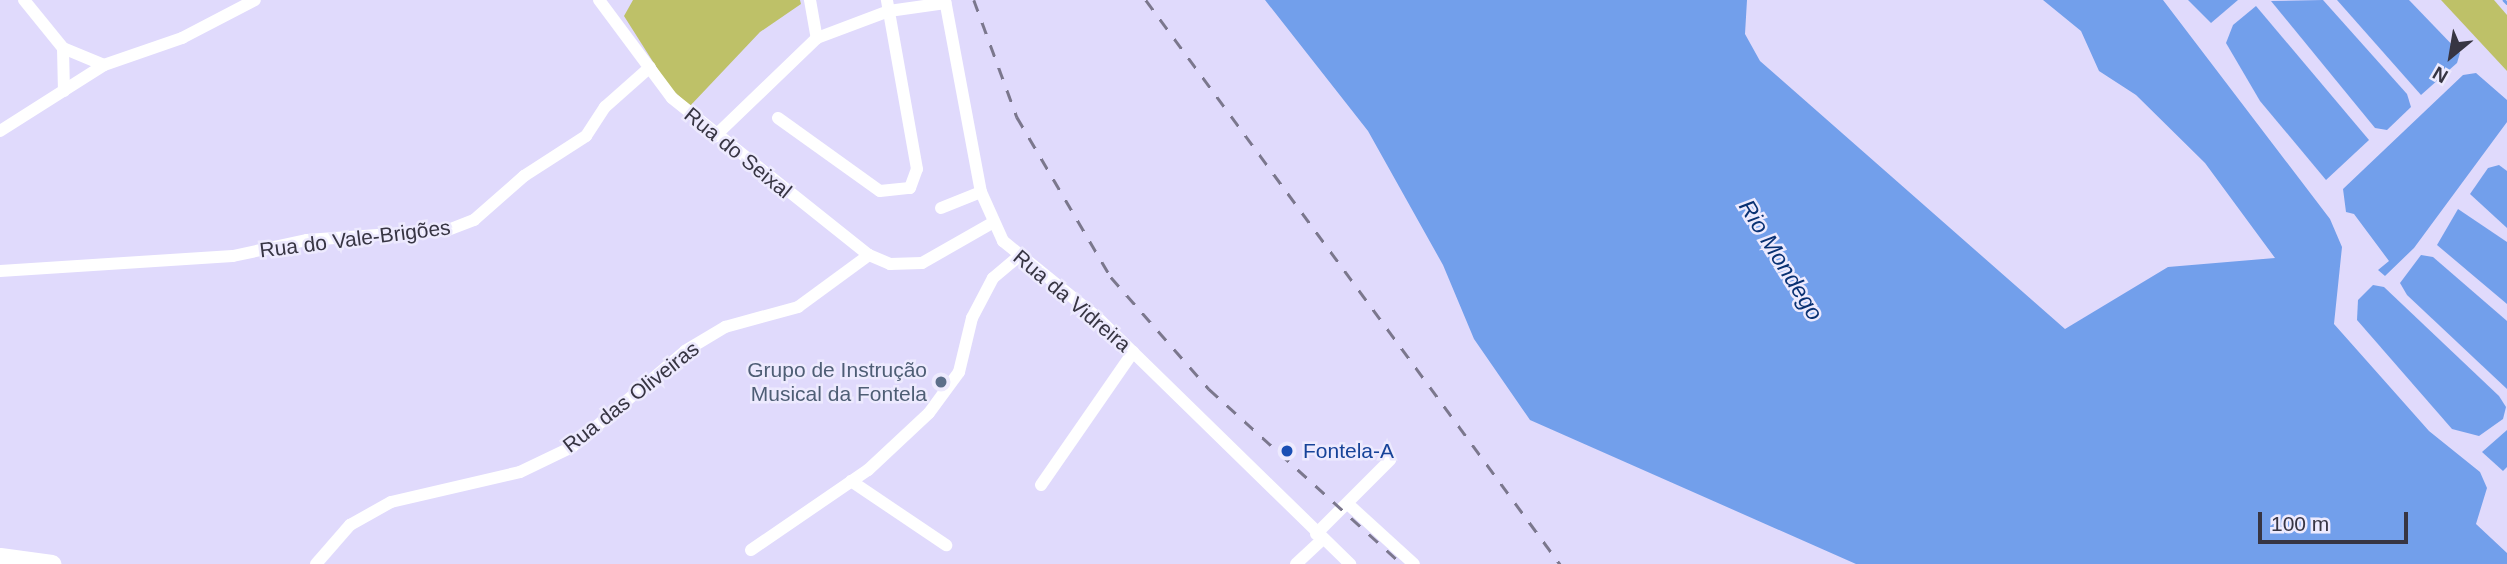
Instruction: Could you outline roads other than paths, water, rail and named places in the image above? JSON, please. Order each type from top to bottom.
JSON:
[{"type":"highway","points":[[0,557],[52,564]]},
{"type":"street","points":[[24,0],[63,48],[104,65]]},
{"type":"street","points":[[0,131],[104,65],[182,38],[255,0]]},
{"type":"street","points":[[810,0],[817,38]]},
{"type":"street","points":[[714,137],[817,38],[888,5],[945,2]]},
{"type":"street","name":"Rua da Vidreira","points":[[945,2],[981,192],[992,223],[1017,258],[1133,352],[1319,537],[1350,564]]},
{"type":"street","name":"Rua do Seixal","points":[[608,3],[650,67],[714,137],[869,255]]},
{"type":"street","points":[[778,118],[880,191],[910,188],[917,169],[888,5]]},
{"type":"street","points":[[63,48],[64,91]]},
{"type":"street","name":"Rua do Vale-Brigões","points":[[0,271],[233,256],[307,240],[448,230],[474,220],[524,176],[586,136],[605,107],[650,67]]},
{"type":"street","points":[[941,208],[981,192]]},
{"type":"street","points":[[869,255],[890,264],[922,263],[992,223]]},
{"type":"street","name":"Rua das Oliveiras","points":[[316,564],[350,526],[391,502],[520,472],[572,447],[685,351],[725,327],[798,307],[869,255]]},
{"type":"street","points":[[751,550],[886,456],[951,385],[972,318],[993,278],[1017,258]]},
{"type":"street","points":[[1041,485],[1133,352]]},
{"type":"street","points":[[1296,564],[1390,460]]},
{"type":"street","points":[[850,481],[946,545]]},
{"type":"street","points":[[1348,504],[1414,564]]},
{"type":"water","name":"Rio Mondego","points":[[1265,0],[1747,0],[1745,34],[1760,61],[2065,329],[2168,267],[2275,258],[2205,163],[2136,95],[2099,71],[2081,31],[2043,0],[2163,0],[2330,219],[2342,247],[2334,324],[2429,431],[2480,472],[2487,488],[2476,524],[2507,553],[2507,564],[1856,564],[1530,420],[1474,339],[1443,265],[1368,131]]},
{"type":"water","points":[[2188,0],[2238,0],[2211,23]]},
{"type":"water","points":[[2323,0],[2407,94],[2411,107],[2387,130],[2375,128],[2271,1]]},
{"type":"water","points":[[2337,0],[2409,0],[2460,53],[2457,63],[2421,95]]},
{"type":"water","points":[[2256,6],[2369,140],[2326,180],[2260,101],[2226,43],[2233,25]]},
{"type":"water","points":[[2476,73],[2507,100],[2507,122],[2414,248],[2385,276],[2378,270],[2389,261],[2354,214],[2346,212],[2343,189],[2463,75]]},
{"type":"water","points":[[2499,165],[2507,171],[2507,228],[2470,194],[2488,168]]},
{"type":"water","points":[[2458,209],[2507,242],[2507,304],[2437,245]]},
{"type":"water","points":[[2421,255],[2433,257],[2507,321],[2507,389],[2407,295],[2400,283]]},
{"type":"water","points":[[2373,285],[2384,287],[2499,396],[2506,407],[2503,419],[2479,436],[2452,429],[2357,320],[2358,300]]},
{"type":"water","points":[[2507,430],[2507,467],[2503,471],[2482,452]]},
{"type":"waterway","points":[[2504,0],[2507,3]]},
{"type":"railway","points":[[974,0],[1017,117],[1111,277],[1209,389],[1402,564]]},
{"type":"railway","points":[[1146,0],[1560,564]]},
{"type":"place","name":"Grupo de Instrução Musical da Fontela","points":[[941,382]]},
{"type":"place","name":"Fontela-A","points":[[1287,451]]}]
